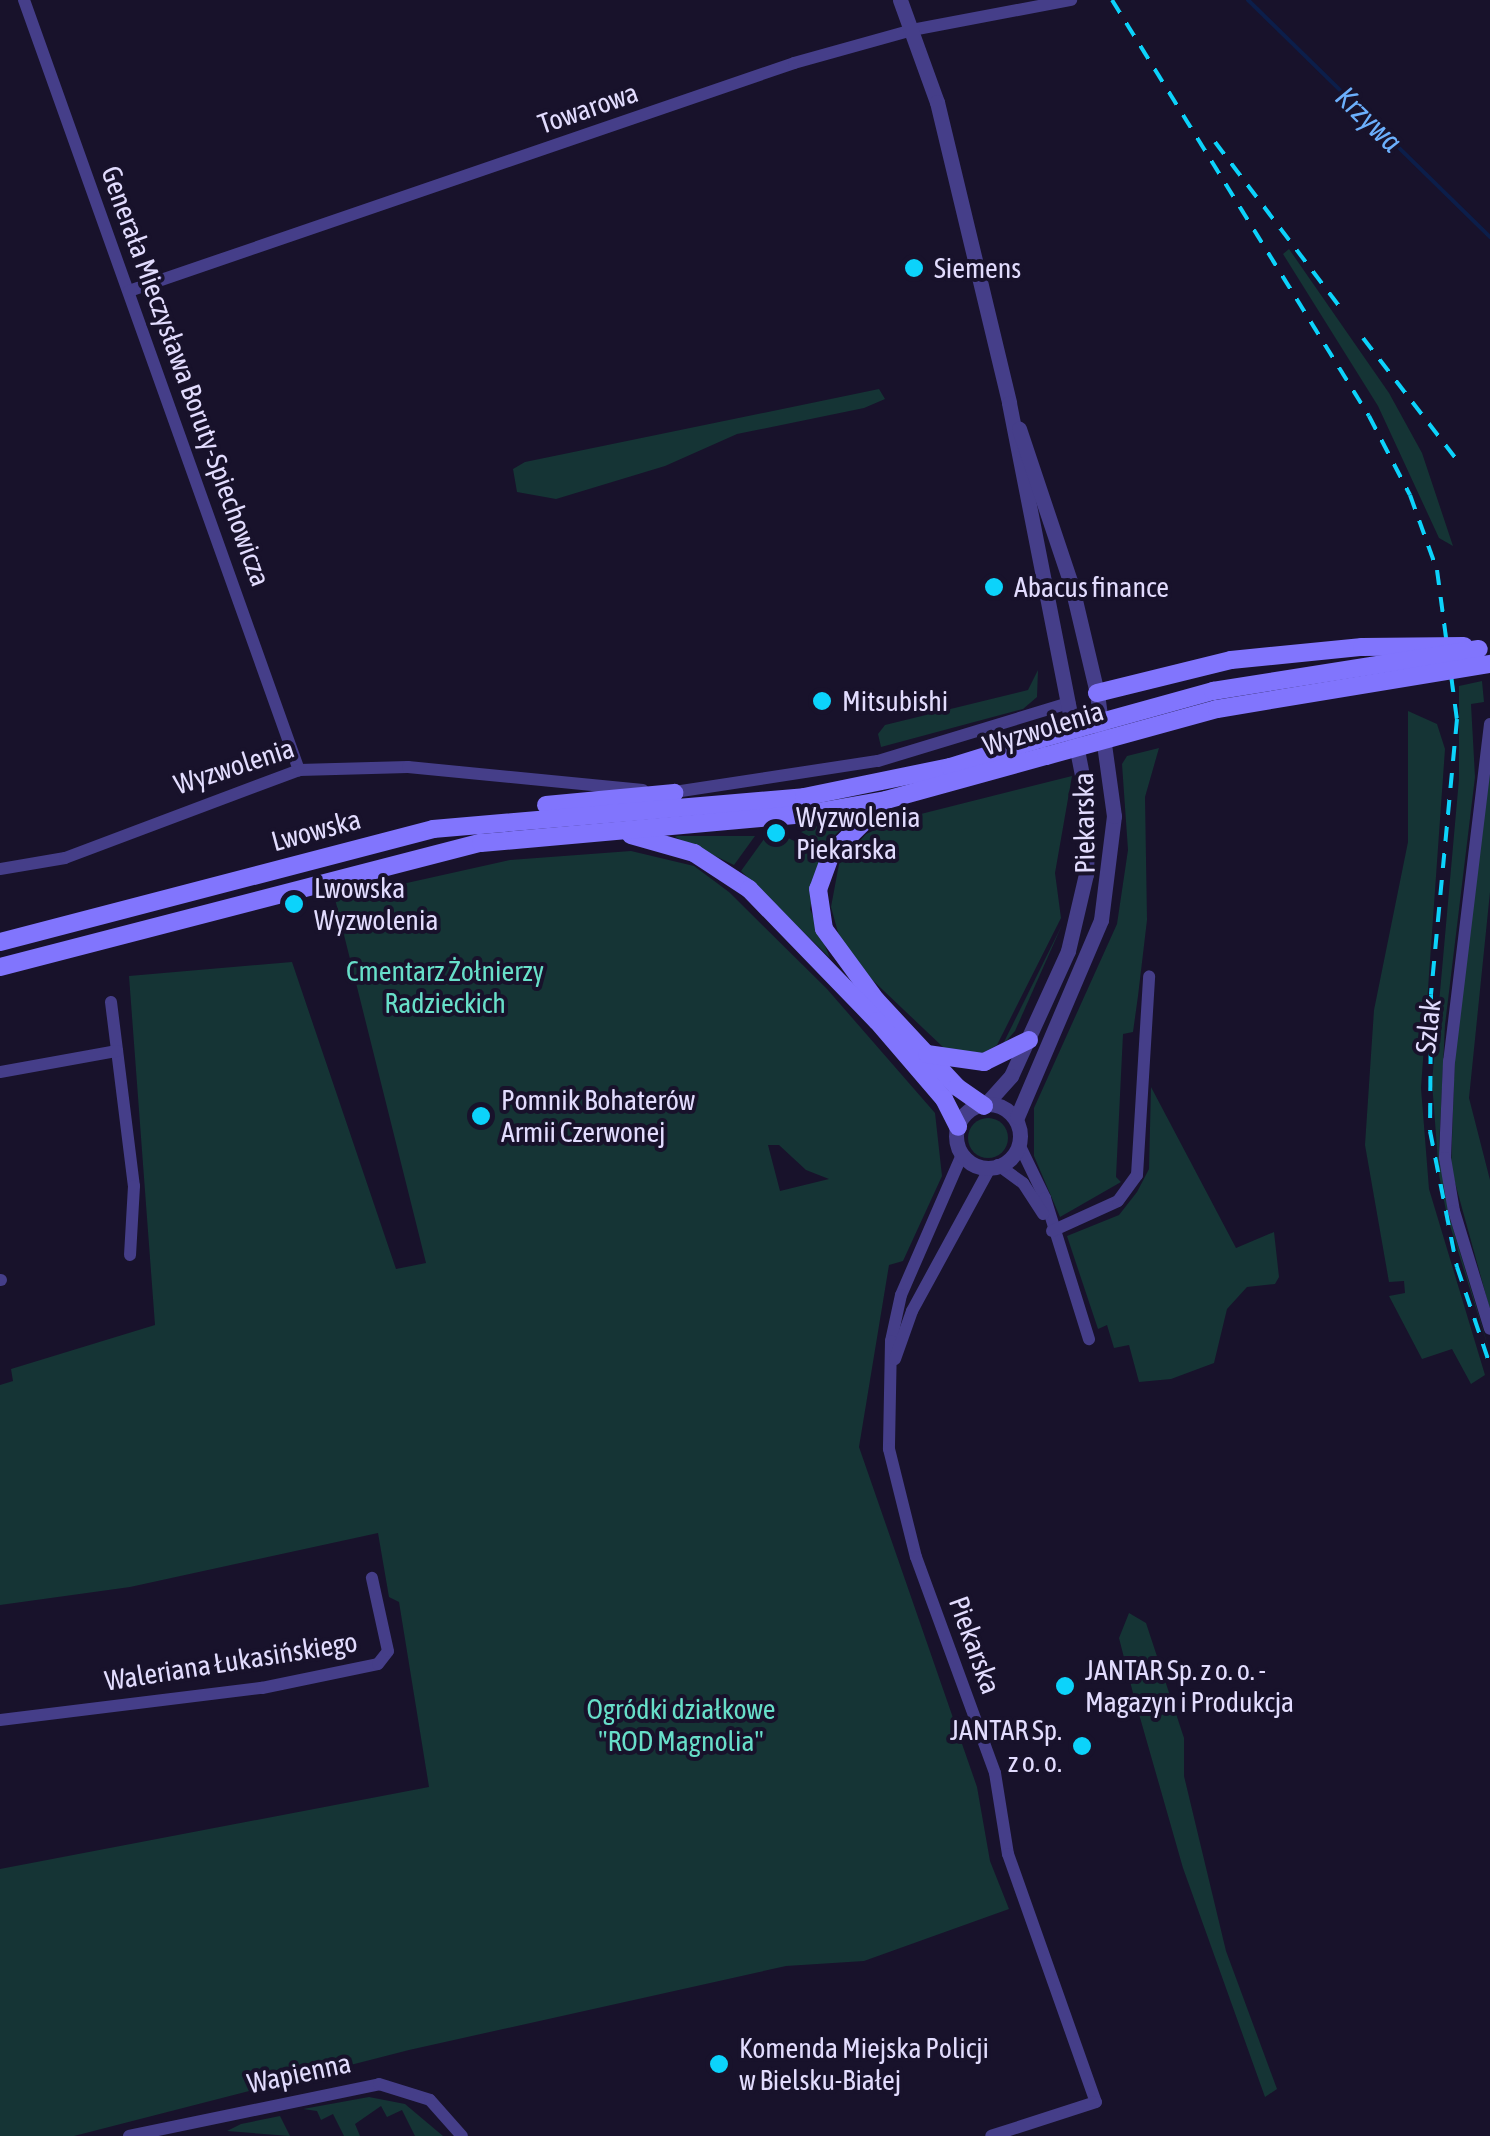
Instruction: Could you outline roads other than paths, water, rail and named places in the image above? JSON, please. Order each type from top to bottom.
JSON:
[{"type":"main road","points":[[1097,693],[1231,660],[1441,641],[1486,653]]},
{"type":"main road","name":"Wyzwolenia","points":[[611,830],[756,820],[886,800],[1214,691],[1486,653]]},
{"type":"main road","name":"Wyzwolenia","points":[[652,811],[845,790],[1043,748]]},
{"type":"main road","points":[[484,822],[512,808],[674,793]]},
{"type":"main road","points":[[886,800],[830,854],[818,908],[834,950],[926,1054],[984,1106]]},
{"type":"main road","name":"Lwowska","points":[[0,942],[352,848],[484,822],[652,811]]},
{"type":"main road","points":[[611,830],[694,853],[749,888],[877,1021],[944,1100],[958,1126]]},
{"type":"main road","name":"Lwowska","points":[[0,967],[481,842],[611,830]]},
{"type":"main road","points":[[926,1054],[984,1062],[1029,1040]]},
{"type":"street","name":"Generała Mieczysława Boruty-Spiechowicza","points":[[24,0],[299,770]]},
{"type":"street","name":"Piekarska","points":[[900,0],[937,102],[1008,403],[1037,572],[1069,703],[1088,804],[1086,874],[1068,951],[1011,1076],[984,1106]]},
{"type":"street","name":"Towarowa","points":[[129,291],[794,63],[912,30],[1071,0]]},
{"type":"street","name":"Piekarska","points":[[1008,403],[1056,535],[1097,693],[1114,816],[1109,888],[1090,954],[1016,1117]]},
{"type":"street","points":[[1069,703],[1097,693]]},
{"type":"street","name":"Wyzwolenia","points":[[0,868],[65,858],[299,770],[408,767],[674,793],[878,760],[1069,703]]},
{"type":"street","name":"Szlak","points":[[1490,724],[1449,1060],[1445,1158],[1454,1211],[1490,1329]]},
{"type":"street","points":[[1052,1231],[1118,1202],[1137,1175],[1149,976]]},
{"type":"street","points":[[111,1002],[134,1186],[130,1255]]},
{"type":"street","points":[[0,1072],[118,1051]]},
{"type":"street","points":[[1052,1231],[1023,1183],[994,1167],[961,1157],[958,1126],[967,1111],[984,1106],[1016,1117],[1019,1144],[1045,1198],[1088,1339]]},
{"type":"street","points":[[994,1167],[1013,1158],[1019,1144]]},
{"type":"street","name":"Piekarska","points":[[961,1157],[901,1296],[892,1371],[889,1449],[900,1507],[996,1773],[1008,1854],[1096,2102],[990,2136]]},
{"type":"street","name":"Piekarska","points":[[892,1371],[912,1312],[994,1167]]},
{"type":"street","name":"Waleriana Łukasińskiego","points":[[0,1720],[262,1688],[378,1664],[388,1651],[372,1578]]},
{"type":"street","name":"Wapienna","points":[[129,2136],[379,2084],[430,2100],[462,2136]]},
{"type":"waterway","name":"Krzywa","points":[[1248,0],[1490,237]]},
{"type":"railway","points":[[1112,0],[1369,416],[1410,495],[1437,570],[1457,719],[1431,995],[1430,1131],[1457,1267],[1490,1365]]},
{"type":"railway","points":[[1215,142],[1339,306]]},
{"type":"railway","points":[[1363,338],[1457,460]]},
{"type":"place","name":"Siemens","points":[[914,268]]},
{"type":"place","name":"Abacus finance","points":[[994,587]]},
{"type":"place","name":"Mitsubishi","points":[[822,701]]},
{"type":"place","name":"Wyzwolenia Piekarska","points":[[776,833]]},
{"type":"place","name":"Lwowska Wyzwolenia","points":[[294,904]]},
{"type":"place","name":"Pomnik Bohaterów Armii Czerwonej","points":[[481,1116]]},
{"type":"place","name":"JANTAR Sp. z o. o. - Magazyn i Produkcja","points":[[1065,1686]]},
{"type":"place","name":"JANTAR Sp. z o. o.","points":[[1082,1746]]},
{"type":"place","name":"Komenda Miejska Policji w Bielsku-Białej","points":[[719,2064]]},
{"type":"park label","name":"Cmentarz Żołnierzy Radzieckich","points":[[445,987]]},
{"type":"park label","name":"Ogródki działkowe \"ROD Magnolia\"","points":[[681,1725]]}]
